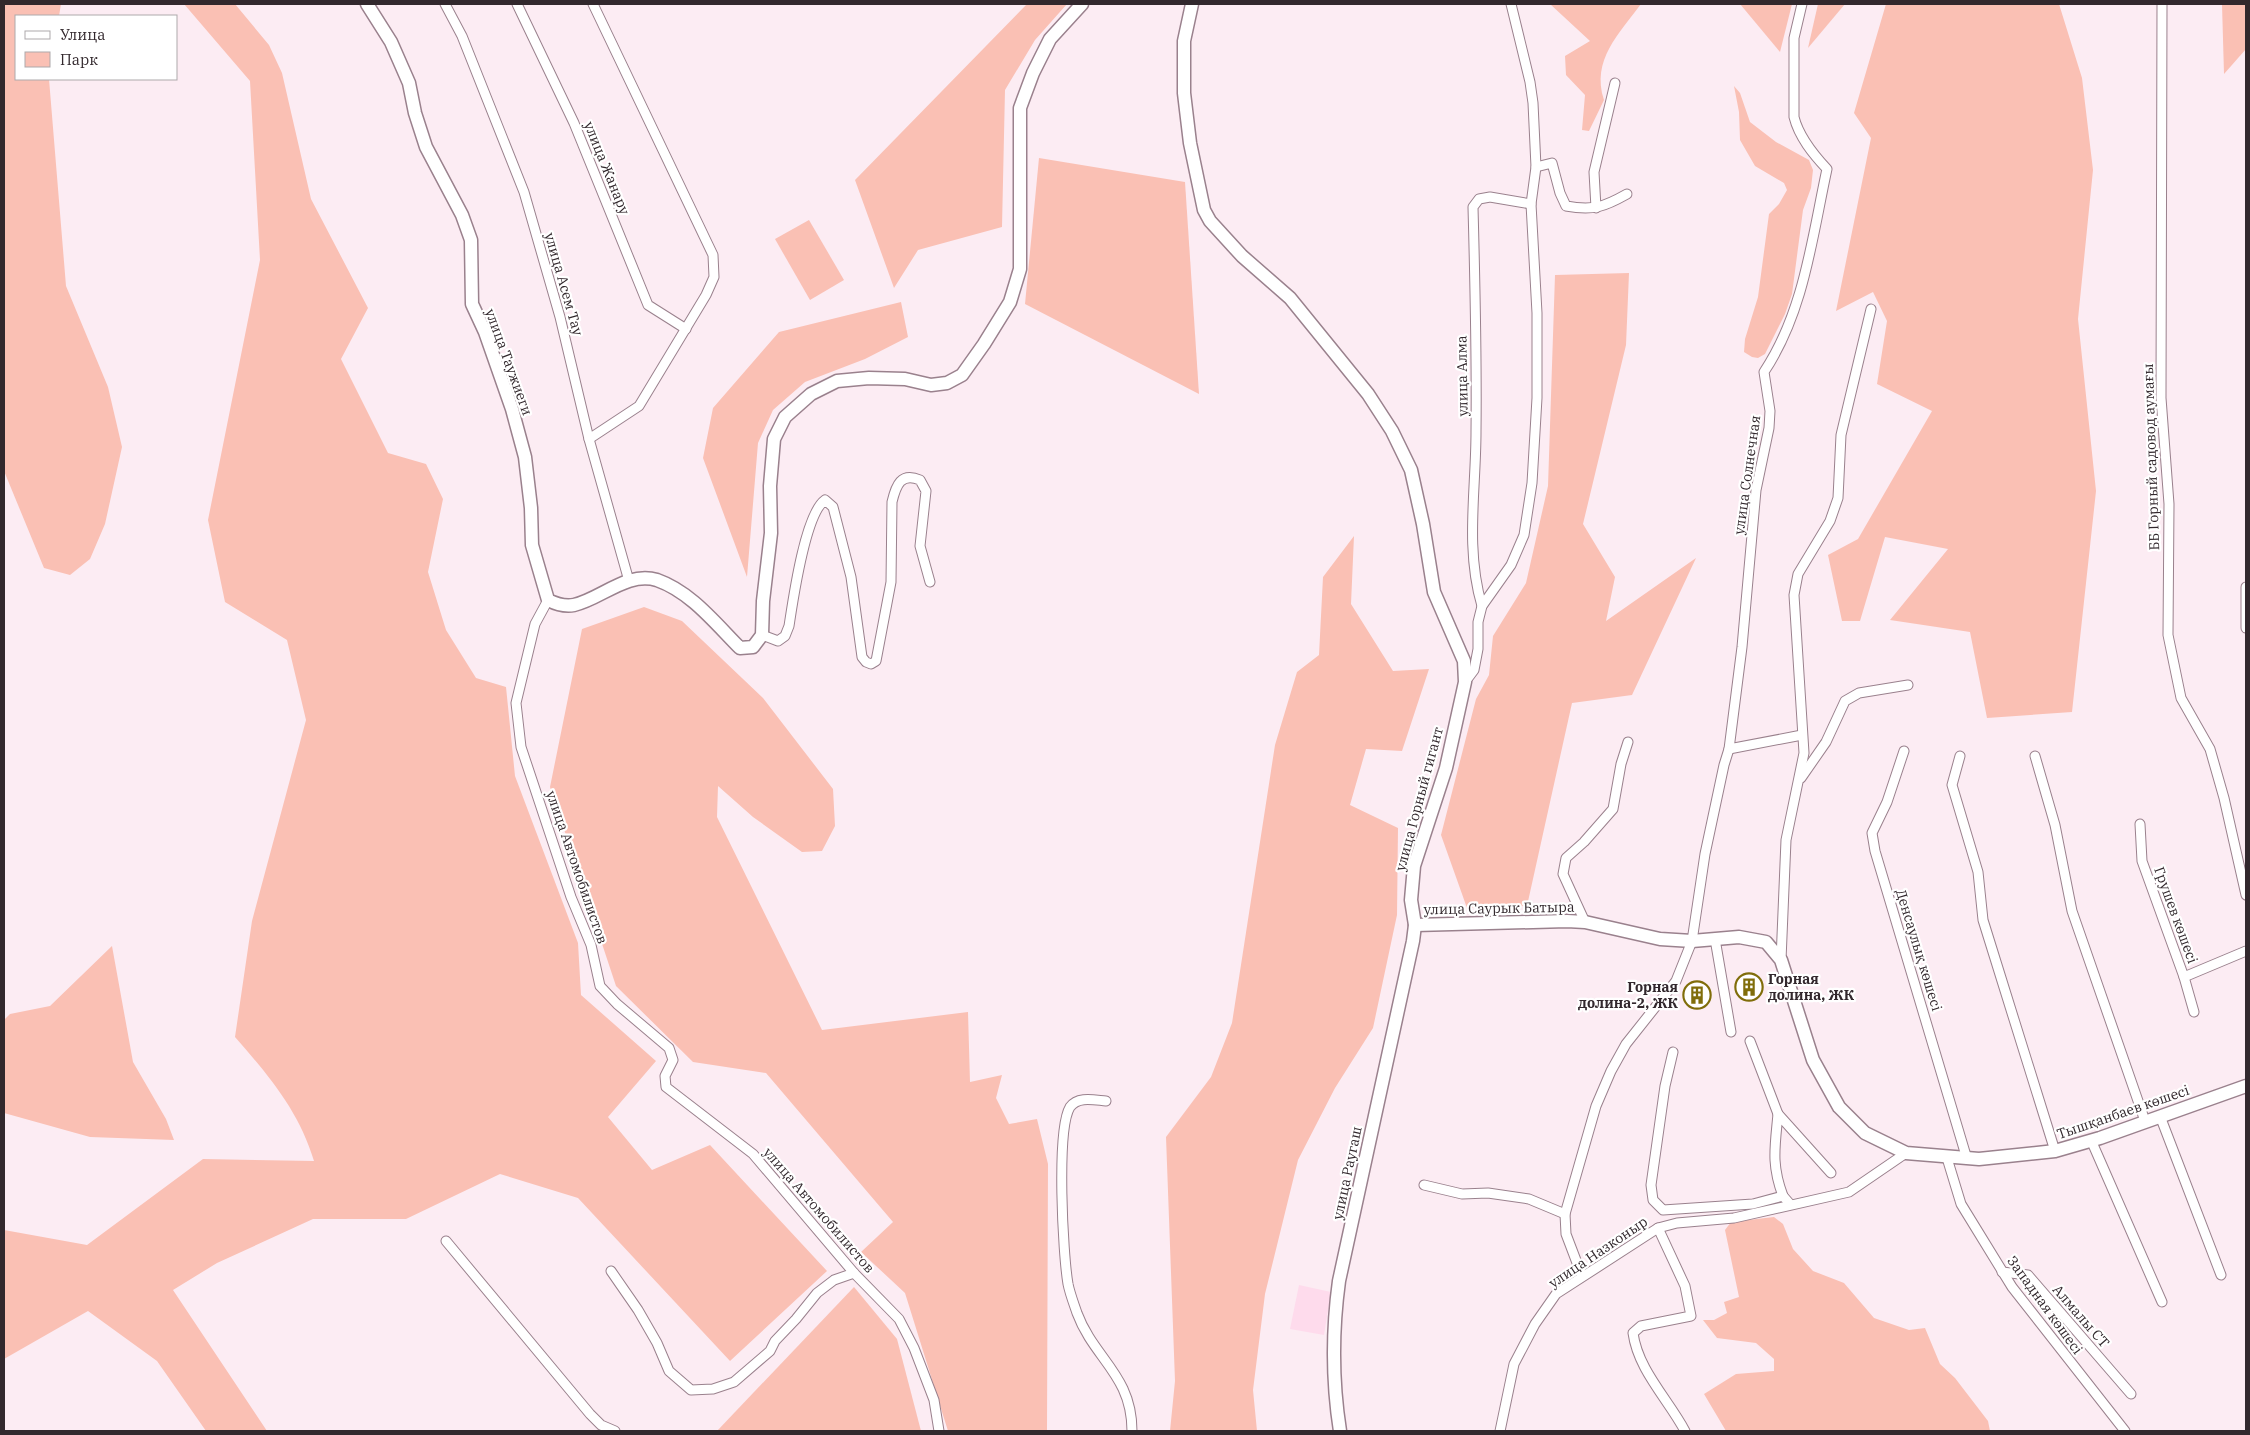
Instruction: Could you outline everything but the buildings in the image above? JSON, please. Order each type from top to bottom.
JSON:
[{"type":"street","name":"улица Таужиеги","points":[[367,4],[391,42],[410,83],[415,113],[426,147],[462,214],[472,240],[472,304],[485,332],[512,409],[525,458],[531,508],[532,545],[548,600]]},
{"type":"street","name":"улица Асем Тау","points":[[444,4],[462,36],[524,192],[560,317],[589,439],[629,581]]},
{"type":"street","name":"улица Жанару","points":[[517,4],[574,123],[648,304],[686,328]]},
{"type":"street","points":[[589,439],[639,406],[706,295],[714,277],[713,255],[593,4]]},
{"type":"street","points":[[548,600],[560,606],[573,605],[629,581],[642,578],[656,580],[690,598],[740,648],[753,647],[762,635],[763,601],[771,533],[770,486],[774,439],[786,417],[811,394],[837,381],[869,378],[905,380],[932,385],[947,383],[962,375],[984,344],[1010,302],[1020,269],[1020,108],[1033,72],[1050,39],[1082,4]]},
{"type":"street","name":"улица Горный гигант","points":[[1192,4],[1184,41],[1184,93],[1190,143],[1204,210],[1210,221],[1242,256],[1290,298],[1368,394],[1400,445],[1411,470],[1424,524],[1434,592],[1464,661],[1465,682],[1446,768],[1414,866],[1411,900],[1415,925]]},
{"type":"street","points":[[1465,682],[1474,670],[1478,649],[1478,622],[1482,606],[1511,565],[1524,536],[1532,483],[1537,398],[1537,314],[1532,204],[1536,166],[1530,82],[1511,4]]},
{"type":"street","name":"улица Солнечная","points":[[1729,749],[1742,647],[1756,490],[1769,428],[1770,411],[1764,372],[1773,359],[1798,304],[1827,169],[1804,140],[1797,128],[1794,117],[1794,38],[1802,4]]},
{"type":"street","name":"ББ Горный садовод аумағы","points":[[2162,4],[2161,390],[2169,504],[2168,635],[2181,698],[2210,749],[2224,798],[2246,896]]},
{"type":"street","points":[[1596,208],[1595,165],[1615,83]]},
{"type":"street","points":[[1536,166],[1552,164],[1566,206],[1583,209],[1596,208],[1627,194]]},
{"type":"street","name":"улица Алма","points":[[1482,606],[1477,589],[1473,553],[1472,497],[1476,434],[1473,207],[1479,199],[1490,198],[1532,204]]},
{"type":"street","points":[[1781,960],[1786,840],[1804,752],[1794,595],[1798,574],[1830,521],[1838,498],[1841,435],[1871,309]]},
{"type":"street","points":[[762,635],[778,641],[785,636],[789,626],[802,558],[819,504],[825,500],[833,507],[851,578],[862,657],[866,662],[871,664],[876,660],[891,582],[892,502],[895,489],[902,479],[912,477],[920,480],[926,491],[920,546],[930,582]]},
{"type":"street","points":[[2246,587],[2246,628]]},
{"type":"street","name":"улица Автомобилистов","points":[[548,600],[536,624],[516,703],[521,747],[571,897],[591,945],[600,986],[669,1048],[673,1060],[665,1076],[666,1087],[753,1154],[854,1272],[899,1319],[914,1348],[934,1400],[939,1431]]},
{"type":"street","points":[[1798,782],[1826,742],[1845,701],[1859,693],[1908,685]]},
{"type":"street","points":[[1582,1276],[1566,1234],[1565,1214],[1596,1106],[1611,1071],[1626,1044],[1676,981],[1692,941],[1705,854],[1729,749],[1802,735]]},
{"type":"street","points":[[1585,922],[1563,874],[1566,858],[1584,842],[1613,809],[1621,764],[1628,742]]},
{"type":"street","name":"Денсаулық көшесі","points":[[1904,751],[1887,802],[1872,833],[1875,851],[1967,1159]]},
{"type":"street","points":[[1960,756],[1952,785],[1978,872],[1983,920],[2056,1151]]},
{"type":"street","points":[[2035,756],[2055,825],[2072,911],[2145,1121]]},
{"type":"street","name":"Грушев көшесі","points":[[2140,824],[2142,860],[2184,977],[2246,951]]},
{"type":"street","name":"улица Саурык Батыра","points":[[1415,925],[1585,922],[1660,939],[1692,941],[1739,937],[1766,942],[1781,960]]},
{"type":"street","name":"улица Раугаш","points":[[1340,1431],[1333,1372],[1334,1312],[1415,925]]},
{"type":"street","points":[[1715,939],[1731,1032]]},
{"type":"street","name":"Тышқанбаев көшесі","points":[[1781,960],[1813,1060],[1839,1106],[1865,1133],[1906,1153],[1967,1159],[2056,1151],[2246,1086]]},
{"type":"street","points":[[2184,977],[2194,1012]]},
{"type":"street","points":[[1750,1041],[1778,1114],[1831,1173]]},
{"type":"street","points":[[1673,1052],[1665,1086],[1651,1185],[1653,1200],[1663,1210],[1752,1204],[1783,1196]]},
{"type":"street","points":[[1106,1101],[1087,1099],[1077,1101],[1071,1107],[1066,1119],[1062,1162],[1064,1254],[1068,1286],[1078,1316],[1128,1398],[1132,1411],[1132,1431]]},
{"type":"street","points":[[1778,1114],[1774,1156],[1775,1175],[1783,1196],[1790,1204]]},
{"type":"street","points":[[2160,1116],[2221,1275]]},
{"type":"street","points":[[2091,1140],[2162,1302]]},
{"type":"street","name":"улица Назконыр","points":[[1500,1431],[1514,1364],[1522,1348],[1535,1324],[1556,1294],[1582,1276],[1658,1228],[1677,1222],[1734,1218],[1849,1192],[1906,1153]]},
{"type":"street","name":"Западная көшесі","points":[[1947,1158],[1961,1204],[2002,1272],[2017,1295],[2125,1431]]},
{"type":"street","points":[[1424,1185],[1462,1194],[1488,1194],[1529,1199],[1565,1214]]},
{"type":"street","points":[[1658,1228],[1685,1286],[1691,1316],[1641,1326],[1633,1334],[1646,1372],[1675,1411],[1685,1431]]},
{"type":"street","points":[[446,1242],[590,1414],[601,1425],[615,1431]]},
{"type":"street","points":[[611,1271],[638,1310],[657,1343],[669,1370],[691,1390],[712,1390],[734,1382],[770,1351],[775,1341],[817,1293],[834,1280],[854,1272]]},
{"type":"street","name":"Алмалы СТ","points":[[2002,1272],[2028,1275],[2131,1394]]},
{"type":"shaded area","points":[[1299,1285],[1331,1292],[1324,1335],[1290,1329]]},
{"type":"green space","points":[[4,4],[61,4],[59,15],[15,15],[15,80],[49,80],[66,286],[108,387],[122,447],[105,524],[90,559],[70,575],[44,568],[4,471]]},
{"type":"green space","points":[[184,4],[235,4],[269,45],[282,73],[311,199],[368,308],[341,359],[388,453],[426,464],[443,499],[428,572],[446,630],[476,678],[506,687],[515,776],[578,943],[581,995],[656,1061],[608,1117],[652,1170],[710,1145],[827,1271],[730,1361],[578,1198],[500,1174],[406,1219],[313,1219],[217,1263],[173,1290],[267,1431],[206,1431],[157,1361],[88,1311],[4,1359],[4,1230],[87,1245],[203,1159],[314,1161],[300,1126],[282,1095],[235,1037],[252,921],[306,720],[287,640],[225,602],[208,520],[260,260],[250,81]]},
{"type":"green space","points":[[1027,4],[1067,4],[1035,40],[1005,90],[1002,227],[918,250],[894,288],[855,180]]},
{"type":"green space","points":[[1550,4],[1641,4],[1616,37],[1604,60],[1601,72],[1601,86],[1604,100],[1589,131],[1582,130],[1585,95],[1566,75],[1565,56],[1590,41]]},
{"type":"green space","points":[[1740,4],[1792,4],[1780,52]]},
{"type":"green space","points":[[1818,4],[1845,4],[1808,48]]},
{"type":"green space","points":[[1886,4],[2059,4],[2082,78],[2093,170],[2078,319],[2096,491],[2072,712],[1987,718],[1970,632],[1890,620],[1948,549],[1885,537],[1860,621],[1842,621],[1828,555],[1858,539],[1932,411],[1877,384],[1887,321],[1873,292],[1836,311],[1871,138],[1854,113]]},
{"type":"green space","points":[[2222,4],[2246,4],[2246,49],[2224,74]]},
{"type":"green space","points":[[1734,86],[1740,93],[1750,122],[1776,142],[1809,160],[1813,170],[1811,188],[1803,210],[1792,294],[1785,314],[1765,354],[1758,358],[1744,352],[1745,339],[1758,297],[1769,214],[1779,204],[1787,190],[1784,183],[1755,166],[1740,140],[1739,112]]},
{"type":"green space","points":[[1039,158],[1185,182],[1199,394],[1025,304]]},
{"type":"green space","points":[[809,220],[844,280],[810,300],[775,239]]},
{"type":"green space","points":[[1629,273],[1626,345],[1583,524],[1615,577],[1606,621],[1696,558],[1632,695],[1572,703],[1527,906],[1467,908],[1441,835],[1476,699],[1489,675],[1493,636],[1526,583],[1548,486],[1555,275]]},
{"type":"green space","points":[[901,302],[908,337],[865,359],[805,382],[773,410],[758,443],[747,577],[703,458],[713,408],[779,332]]},
{"type":"green space","points":[[1354,536],[1351,604],[1393,671],[1429,669],[1402,751],[1366,749],[1350,805],[1398,828],[1397,915],[1373,1028],[1335,1088],[1298,1160],[1265,1294],[1253,1390],[1257,1431],[1170,1431],[1175,1381],[1166,1137],[1211,1077],[1232,1023],[1275,745],[1297,672],[1319,655],[1323,577]]},
{"type":"green space","points":[[644,607],[682,621],[763,698],[833,789],[835,826],[822,851],[802,852],[753,817],[718,786],[717,817],[822,1030],[968,1012],[970,1082],[1002,1075],[996,1098],[1009,1124],[1037,1119],[1048,1164],[1047,1431],[948,1431],[905,1293],[861,1252],[893,1222],[766,1073],[693,1062],[616,986],[550,787],[582,629]]},
{"type":"green space","points":[[112,946],[133,1062],[166,1119],[174,1140],[90,1137],[4,1113],[4,1020],[10,1014],[50,1006]]},
{"type":"green space","points":[[1774,1217],[1783,1224],[1793,1249],[1813,1271],[1844,1283],[1874,1318],[1909,1330],[1925,1328],[1940,1364],[1955,1378],[1988,1421],[1990,1431],[1726,1431],[1704,1394],[1736,1374],[1774,1371],[1774,1359],[1756,1343],[1717,1338],[1703,1320],[1714,1320],[1727,1313],[1724,1302],[1739,1297],[1725,1230],[1731,1222]]},
{"type":"green space","points":[[854,1287],[897,1339],[921,1431],[717,1431]]},
{"type":"place","name":"Горная долина, ЖК","points":[[1749,987]]},
{"type":"place","name":"Горная долина-2, ЖК","points":[[1697,995]]}]
